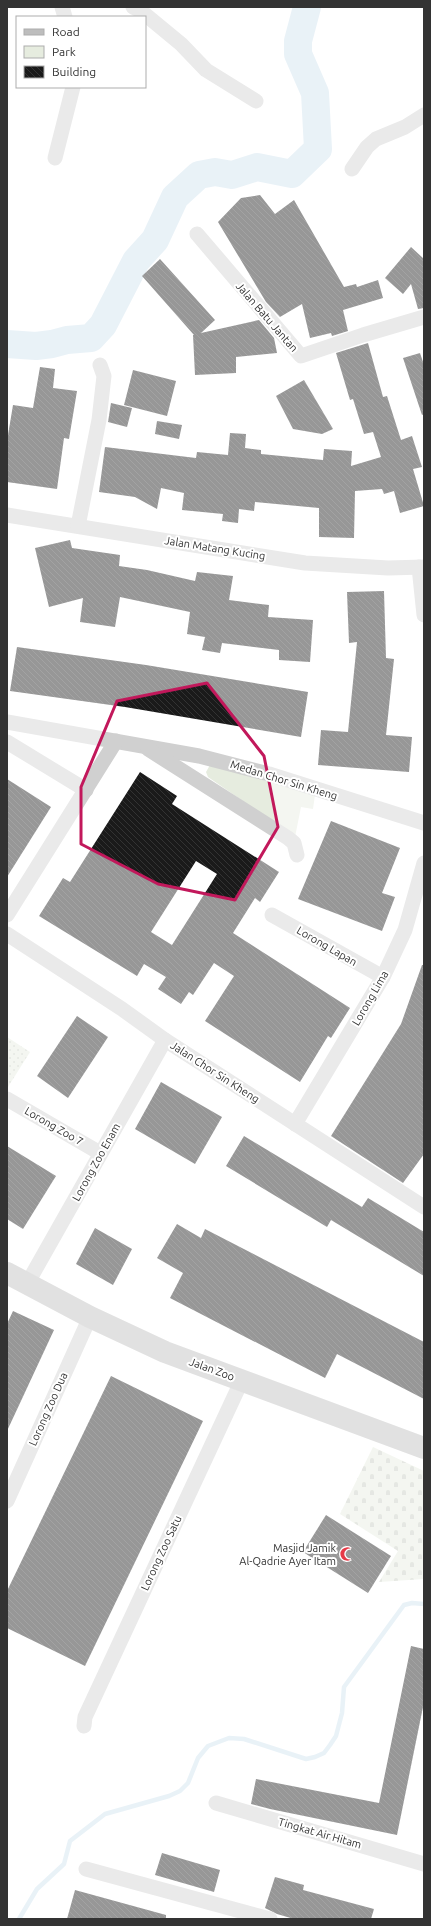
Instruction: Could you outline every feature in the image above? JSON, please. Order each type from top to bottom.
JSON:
[{"type":"main road","name":"Jalan Zoo","points":[[7,1273],[90,1317],[166,1352],[424,1448]]},
{"type":"street","points":[[133,7],[141,11],[181,44],[206,70],[256,101]]},
{"type":"street","points":[[55,158],[73,88]]},
{"type":"street","points":[[352,169],[368,147],[376,139],[405,128],[424,115]]},
{"type":"street","name":"Jalan Batu Jantan","points":[[197,234],[301,356],[363,335],[424,317]]},
{"type":"street","points":[[78,526],[99,420],[104,376],[100,365]]},
{"type":"street","name":"Jalan Matang Kucing","points":[[7,515],[305,563],[388,568],[421,567]]},
{"type":"street","points":[[421,567],[424,615]]},
{"type":"street","name":"Medan Chor Sin Kheng","points":[[7,722],[199,756],[269,774],[424,823]]},
{"type":"street","points":[[7,915],[116,741]]},
{"type":"street","points":[[7,742],[86,790]]},
{"type":"street","name":"Medan Chor Sin Kheng","points":[[142,745],[288,838],[294,843],[297,855]]},
{"type":"street","name":"Lorong Lima","points":[[295,1124],[383,978],[405,930],[424,863]]},
{"type":"street","name":"Lorong Lapan","points":[[272,915],[383,978]]},
{"type":"street","name":"Jalan Chor Sin Kheng","points":[[7,934],[122,1009],[165,1040],[295,1124],[422,1201]]},
{"type":"street","name":"Lorong Zoo Enam","points":[[27,1284],[165,1040]]},
{"type":"street","name":"Lorong Zoo 7","points":[[7,1099],[100,1153]]},
{"type":"street","name":"Lorong Zoo Dua","points":[[7,1501],[90,1317]]},
{"type":"street","name":"Lorong Zoo Satu","points":[[84,1726],[85,1718],[242,1380]]},
{"type":"street","name":"Tingkat Air Hitam","points":[[216,1803],[424,1864]]},
{"type":"street","points":[[86,1869],[270,1919]]},
{"type":"highlighted area","points":[[207,683],[264,756],[278,827],[235,900],[158,884],[81,844],[81,787],[117,701]]},
{"type":"green space","points":[[210,765],[315,795],[313,809],[301,807],[295,837],[208,777],[206,772]]},
{"type":"green space","points":[[7,1037],[30,1052],[8,1087],[7,1086]]},
{"type":"green space","points":[[373,1447],[424,1471],[424,1579],[379,1582],[398,1551],[340,1514]]},
{"type":"building","points":[[260,195],[275,214],[294,200],[344,287],[356,284],[357,287],[378,280],[383,298],[343,310],[348,331],[332,336],[331,333],[310,338],[302,304],[280,317],[266,302],[218,222],[241,198]]},
{"type":"building","points":[[411,247],[424,259],[424,308],[418,309],[411,284],[403,294],[385,278]]},
{"type":"building","points":[[160,259],[215,320],[201,333],[259,320],[274,338],[277,353],[236,357],[236,373],[195,375],[194,335],[142,276]]},
{"type":"building","points":[[368,343],[383,397],[387,396],[401,440],[412,436],[422,467],[413,469],[424,506],[400,513],[394,491],[384,494],[382,489],[355,491],[354,538],[319,537],[319,508],[255,502],[254,511],[239,509],[238,523],[222,521],[223,514],[182,510],[184,493],[161,488],[157,509],[135,497],[99,492],[105,447],[196,458],[197,452],[228,455],[230,433],[246,434],[245,448],[261,450],[261,454],[323,460],[324,449],[352,451],[351,466],[381,457],[373,432],[364,434],[353,399],[350,400],[336,353]]},
{"type":"building","points":[[420,353],[424,365],[424,414],[422,415],[403,358]]},
{"type":"building","points":[[40,367],[55,369],[53,388],[77,391],[69,439],[64,438],[57,489],[7,482],[7,441],[13,405],[33,408]]},
{"type":"building","points":[[133,370],[176,381],[167,416],[124,405]]},
{"type":"building","points":[[304,380],[333,429],[322,434],[293,429],[276,396]]},
{"type":"building","points":[[111,403],[132,408],[127,427],[108,422]]},
{"type":"building","points":[[157,421],[182,425],[179,439],[155,434]]},
{"type":"building","points":[[70,540],[72,548],[120,555],[119,566],[147,570],[195,581],[197,572],[233,576],[229,600],[269,605],[268,617],[313,620],[310,662],[279,660],[279,650],[222,643],[220,653],[202,650],[205,637],[187,634],[190,612],[120,597],[115,627],[80,622],[83,598],[49,607],[35,548]]},
{"type":"building","points":[[384,591],[386,658],[394,659],[386,735],[412,737],[409,772],[318,765],[321,730],[348,732],[357,642],[349,643],[347,592]]},
{"type":"building","points":[[17,647],[146,665],[308,692],[301,737],[125,707],[10,691]]},
{"type":"building","points":[[140,772],[177,796],[172,804],[279,872],[260,902],[255,898],[233,933],[350,1008],[331,1038],[328,1036],[300,1082],[205,1021],[234,976],[214,963],[193,995],[189,992],[181,1004],[158,989],[166,977],[144,964],[137,976],[39,916],[63,878],[70,882]],"holes":[[[196,861],[217,874],[172,945],[151,932]]]},
{"type":"building","points":[[7,779],[51,807],[7,877]]},
{"type":"building","points":[[331,821],[400,848],[382,893],[395,897],[382,931],[298,899]]},
{"type":"building","points":[[422,965],[424,965],[424,1154],[403,1183],[331,1136],[401,1024]]},
{"type":"building","points":[[77,1016],[108,1037],[68,1098],[37,1076]]},
{"type":"building","points":[[161,1082],[222,1117],[195,1164],[135,1129]]},
{"type":"building","points":[[244,1136],[362,1207],[368,1198],[424,1232],[424,1276],[331,1220],[327,1227],[226,1166]]},
{"type":"building","points":[[7,1146],[56,1176],[23,1229],[7,1219]]},
{"type":"building","points":[[177,1224],[201,1238],[205,1229],[424,1342],[424,1399],[337,1354],[325,1378],[170,1298],[183,1273],[157,1258]]},
{"type":"building","points":[[95,1228],[132,1249],[113,1285],[76,1264]]},
{"type":"building","points":[[13,1311],[54,1330],[7,1431],[7,1324]]},
{"type":"building","points":[[111,1376],[203,1421],[85,1666],[7,1628],[7,1591]]},
{"type":"building","name":"Masjid Jamik Al-Qadrie Ayer Itam","points":[[326,1515],[391,1556],[368,1593],[303,1552]]},
{"type":"building","points":[[411,1646],[424,1649],[424,1702],[397,1835],[251,1804],[256,1779],[379,1803]]},
{"type":"building","points":[[162,1853],[220,1870],[214,1892],[155,1875]]},
{"type":"building","points":[[275,1877],[304,1885],[303,1890],[374,1909],[371,1919],[294,1919],[277,1914],[265,1908]]},
{"type":"building","points":[[75,1890],[166,1915],[166,1919],[67,1919]]},
{"type":"waterway","points":[[7,344],[36,346],[67,340],[91,338],[103,325],[136,261],[155,240],[175,197],[199,175],[215,172],[232,175],[257,167],[292,174],[318,149],[315,93],[298,54],[298,41],[307,7]]},
{"type":"waterway","points":[[19,1919],[37,1889],[64,1864],[70,1841],[105,1814],[169,1796],[180,1791],[188,1783],[198,1758],[208,1746],[229,1738],[244,1739],[306,1759],[324,1753],[336,1736],[342,1713],[344,1687],[404,1605],[412,1603],[424,1604]]},
{"type":"place","name":"Masjid Jamik Al-Qadrie Ayer Itam","points":[[347,1554]]}]
